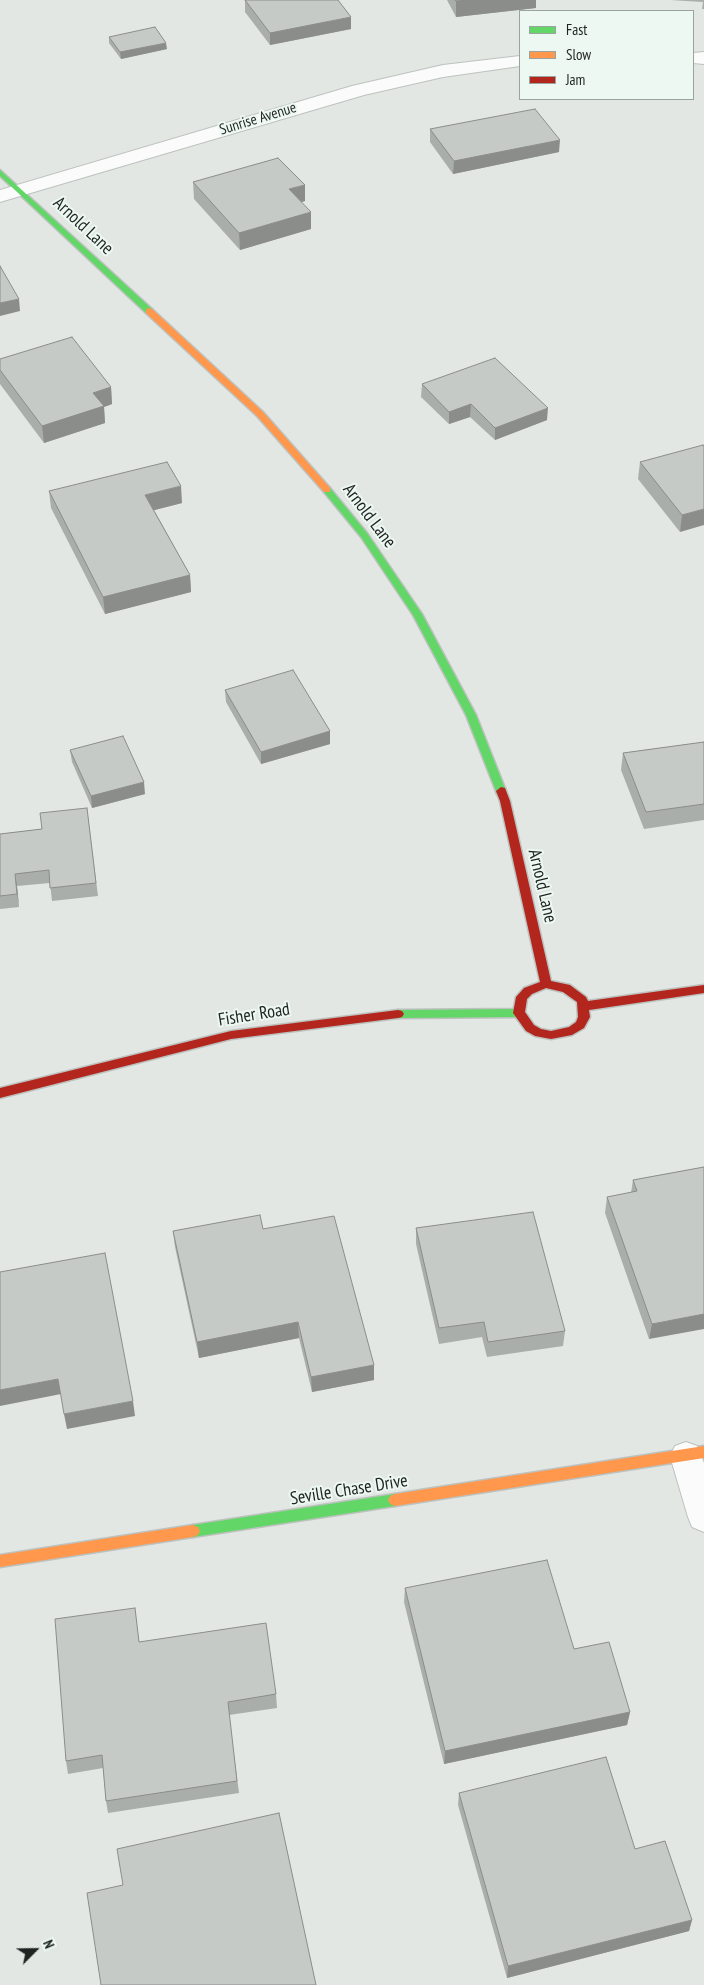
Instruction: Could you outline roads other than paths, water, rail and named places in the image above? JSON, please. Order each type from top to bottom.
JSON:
[{"type":"street","name":"Sunrise Avenue","points":[[0,196],[359,90],[443,71],[519,61]]},
{"type":"street","name":"Arnold Lane","points":[[0,172],[260,414],[314,474],[364,536],[417,614],[471,715],[505,801],[546,984]]},
{"type":"street","points":[[546,984],[556,985],[575,993],[582,1000],[584,1006],[584,1017],[580,1025],[572,1031],[562,1034],[539,1033],[530,1028],[519,1013],[522,997],[528,991],[546,984]]},
{"type":"street","points":[[584,1006],[704,989]]},
{"type":"street","name":"Fisher Road","points":[[0,1093],[231,1035],[389,1014],[519,1013]]},
{"type":"street","points":[[695,1454],[704,1517]]},
{"type":"street","name":"Seville Chase Drive","points":[[0,1561],[695,1454]]}]
